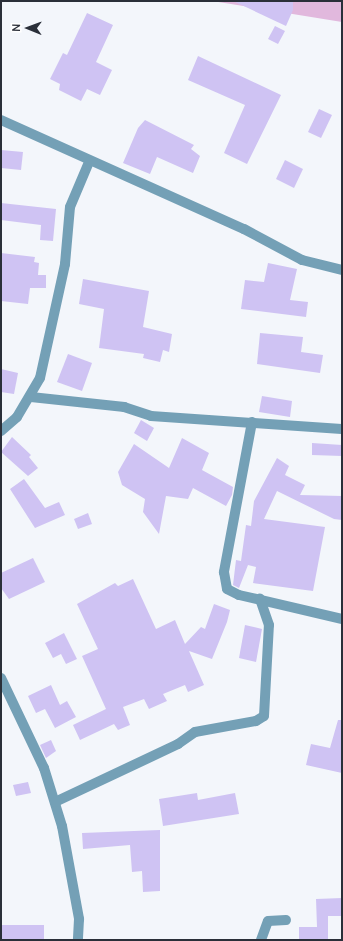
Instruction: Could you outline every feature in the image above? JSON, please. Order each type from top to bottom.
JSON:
[{"type":"street","points":[[1,120],[89,162],[212,214],[302,260],[342,270]]},
{"type":"street","points":[[1,431],[17,417],[31,397],[40,378],[52,336],[65,264],[70,207],[89,162]]},
{"type":"street","points":[[31,397],[124,407],[151,416],[252,422],[342,430]]},
{"type":"street","points":[[252,422],[224,572],[227,589],[260,599],[342,619]]},
{"type":"street","points":[[54,802],[178,744],[195,732],[256,721],[264,716],[269,625],[260,599]]},
{"type":"street","points":[[1,678],[44,768],[54,802],[79,919],[78,940]]},
{"type":"street","points":[[261,940],[268,921],[286,920]]},
{"type":"shaded area","points":[[212,1],[342,1],[342,22]]},
{"type":"building","points":[[233,1],[293,1],[293,10],[286,26]]},
{"type":"building","points":[[87,13],[113,25],[96,62],[112,70],[100,95],[87,89],[81,101],[59,90],[60,84],[50,79],[63,53],[67,55]]},
{"type":"building","points":[[275,26],[285,31],[278,44],[268,39]]},
{"type":"building","points":[[198,56],[281,95],[247,164],[224,153],[245,105],[188,80]]},
{"type":"building","points":[[319,109],[332,115],[321,138],[308,132]]},
{"type":"building","points":[[145,120],[194,145],[191,149],[200,156],[193,173],[157,157],[150,174],[123,163],[138,128]]},
{"type":"building","points":[[1,150],[23,152],[21,170],[1,168]]},
{"type":"building","points":[[285,160],[303,169],[294,188],[276,179]]},
{"type":"building","points":[[1,203],[56,209],[53,241],[40,240],[41,225],[1,220]]},
{"type":"building","points":[[1,253],[35,257],[34,262],[39,263],[38,275],[46,275],[46,288],[30,288],[28,304],[1,301]]},
{"type":"building","points":[[268,263],[297,269],[290,300],[308,302],[306,317],[241,309],[245,280],[264,282]]},
{"type":"building","points":[[83,279],[149,291],[143,327],[172,334],[169,352],[163,350],[160,362],[143,358],[144,354],[99,348],[104,309],[79,304]]},
{"type":"building","points":[[260,333],[303,337],[301,352],[323,355],[320,373],[257,364]]},
{"type":"building","points":[[68,354],[92,363],[82,391],[57,382]]},
{"type":"building","points":[[1,369],[18,373],[14,394],[1,392]]},
{"type":"building","points":[[262,396],[292,401],[290,417],[259,412]]},
{"type":"building","points":[[141,420],[154,428],[147,441],[134,433]]},
{"type":"building","points":[[12,437],[31,455],[29,457],[38,468],[28,476],[1,452]]},
{"type":"building","points":[[182,438],[209,453],[202,470],[233,487],[232,495],[226,506],[193,488],[188,499],[166,496],[159,534],[143,512],[145,499],[122,485],[118,472],[134,444],[169,468]]},
{"type":"building","points":[[312,443],[342,445],[342,456],[312,455]]},
{"type":"building","points":[[277,458],[289,466],[285,475],[305,485],[300,495],[342,496],[342,520],[334,519],[277,491],[264,519],[325,527],[313,591],[253,583],[256,567],[248,565],[239,588],[233,585],[236,560],[241,561],[246,525],[251,526],[254,501]]},
{"type":"building","points":[[24,479],[45,508],[59,502],[65,515],[35,528],[10,489]]},
{"type":"building","points":[[88,513],[92,524],[78,529],[74,519]]},
{"type":"building","points":[[33,558],[45,582],[9,599],[1,588],[1,573]]},
{"type":"building","points":[[133,579],[156,629],[175,620],[185,644],[201,627],[205,629],[214,604],[230,610],[227,622],[212,659],[189,651],[204,685],[188,692],[185,685],[163,694],[167,701],[149,709],[144,699],[123,707],[130,725],[118,730],[114,724],[80,740],[73,725],[106,709],[82,656],[98,649],[77,604],[115,583],[118,586]]},
{"type":"building","points":[[245,625],[262,629],[256,662],[239,658]]},
{"type":"building","points":[[64,633],[77,659],[66,664],[61,654],[53,658],[45,643]]},
{"type":"building","points":[[51,685],[60,705],[67,701],[76,717],[55,728],[45,709],[36,713],[28,696]]},
{"type":"building","points":[[338,720],[342,720],[342,773],[306,765],[311,744],[330,748]]},
{"type":"building","points":[[51,740],[56,751],[46,758],[40,745]]},
{"type":"building","points":[[28,782],[31,793],[16,796],[13,785]]},
{"type":"building","points":[[197,793],[198,800],[235,793],[239,814],[163,826],[159,799]]},
{"type":"building","points":[[160,830],[160,891],[143,892],[142,871],[132,872],[130,845],[83,849],[82,833]]},
{"type":"building","points":[[342,898],[342,916],[328,916],[328,940],[299,940],[299,927],[317,927],[316,899]]},
{"type":"building","points":[[1,925],[44,925],[44,940],[1,940]]}]
